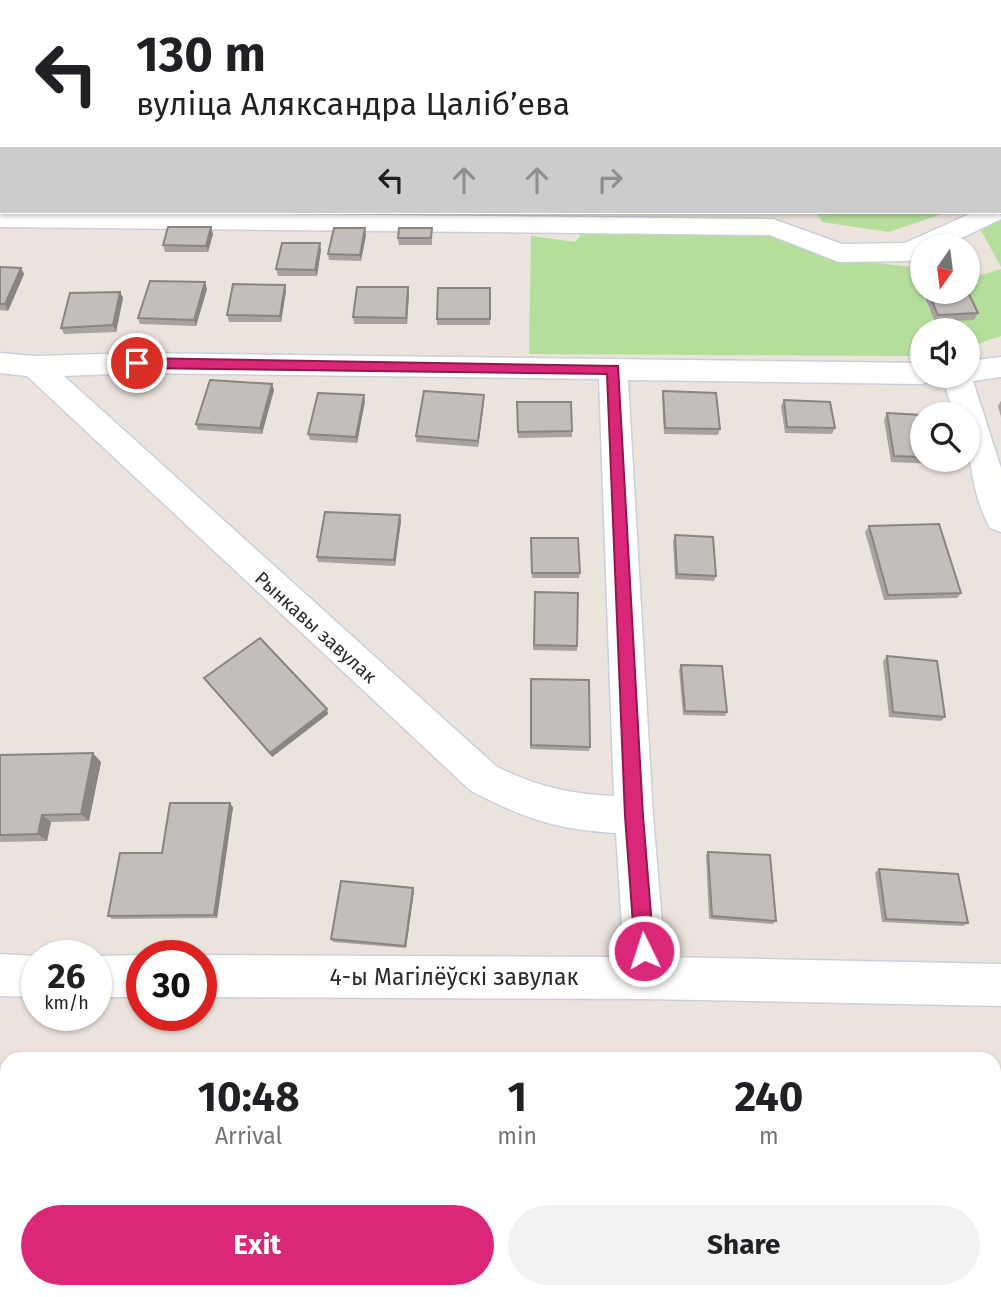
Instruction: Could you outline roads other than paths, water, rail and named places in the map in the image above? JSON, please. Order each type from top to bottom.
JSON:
[{"type":"street","points":[[0,219],[773,227],[839,253],[909,252],[990,214]]},
{"type":"street","points":[[0,363],[35,366],[137,363],[910,373]]},
{"type":"street","name":"Рынкавы завулак","points":[[35,366],[484,779],[528,801],[585,813],[634,816]]},
{"type":"street","points":[[980,370],[1001,367]]},
{"type":"street","points":[[613,370],[634,816],[646,978]]},
{"type":"street","points":[[961,388],[1001,519]]},
{"type":"street","points":[[0,975],[21,976]]},
{"type":"street","name":"4-ы Магілёўскі завулак","points":[[217,976],[646,978],[1001,985]]}]
